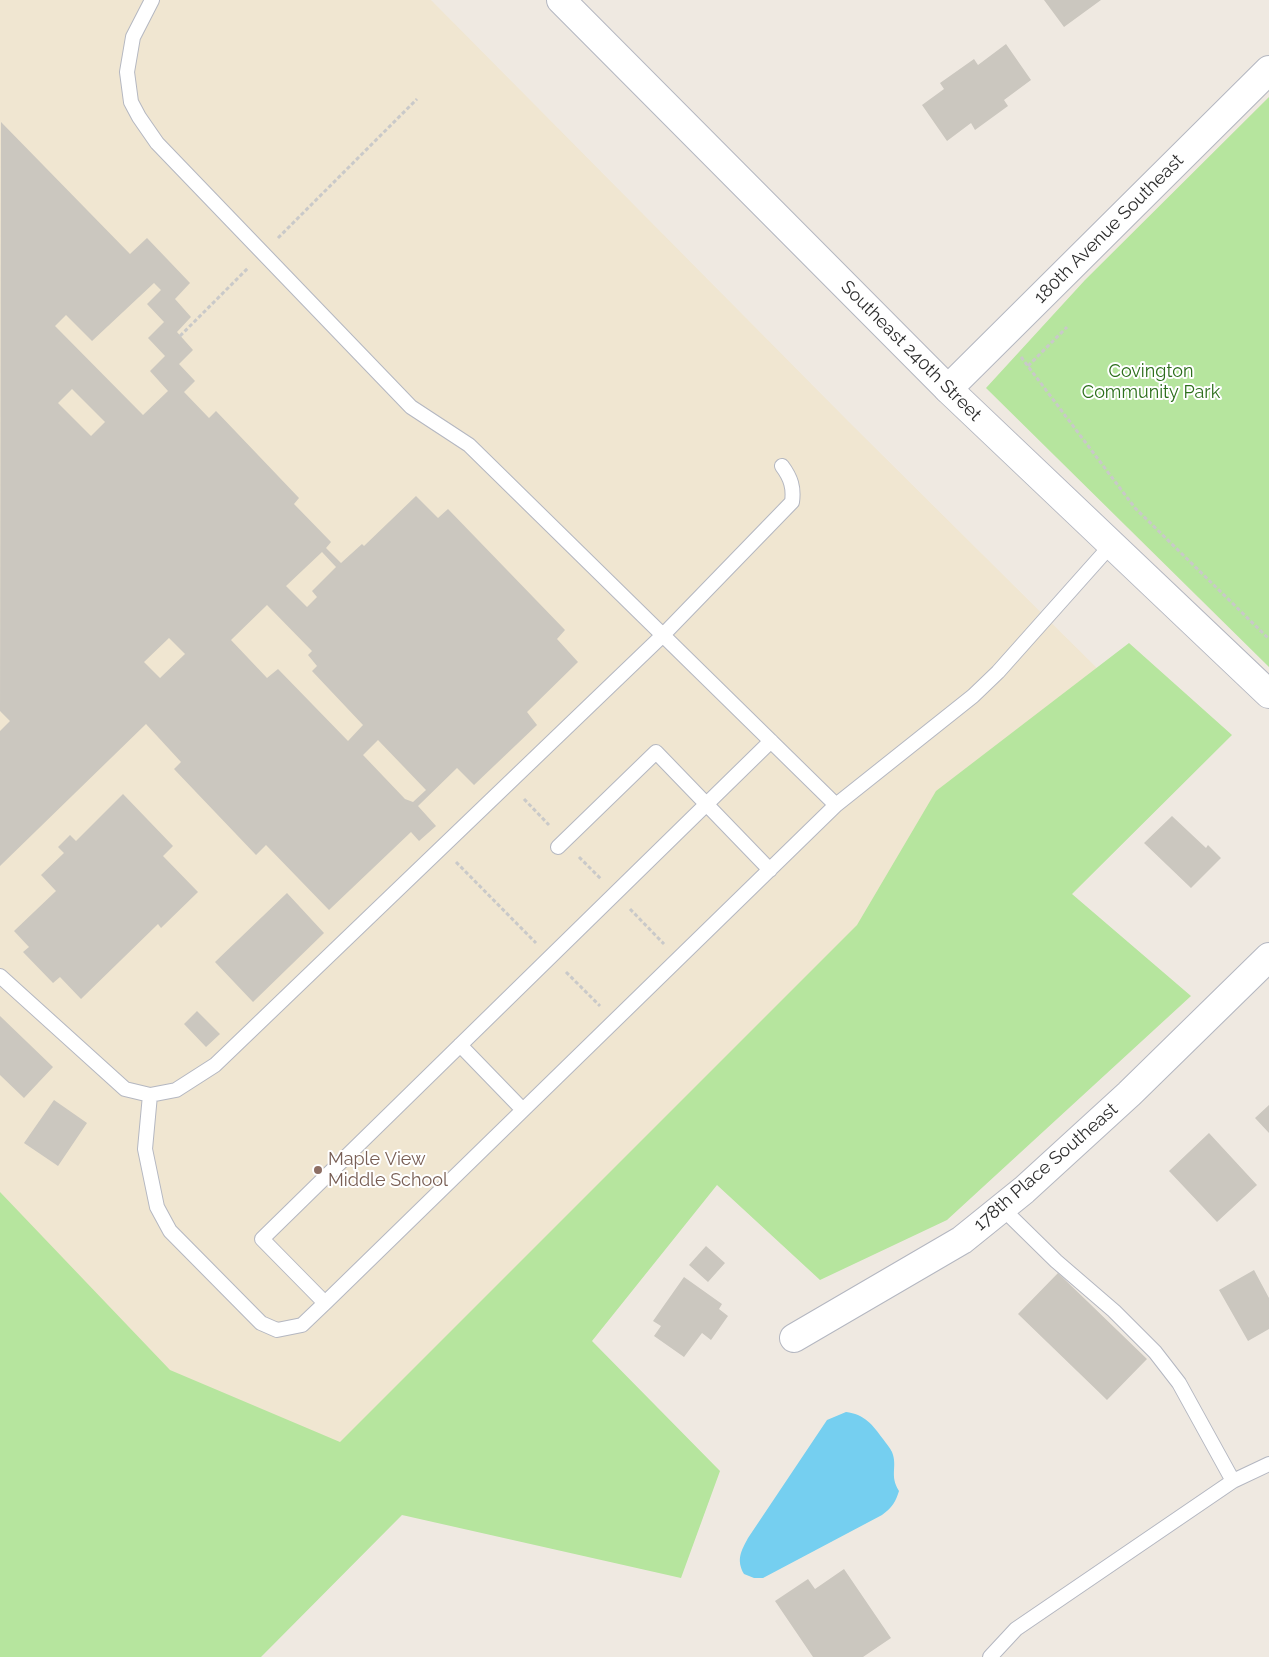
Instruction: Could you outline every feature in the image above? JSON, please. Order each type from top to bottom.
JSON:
[{"type":"street","name":"Southeast 240th Street","points":[[561,0],[948,389],[1269,694]]},
{"type":"street","name":"180th Avenue Southeast","points":[[948,389],[1269,70]]},
{"type":"street","name":"178th Place Southeast","points":[[794,1338],[962,1240],[1002,1208],[1129,1094],[1269,957]]},
{"type":"lane","points":[[152,0],[133,37],[126,72],[131,102],[138,117],[157,143],[412,407],[469,445],[836,805]]},
{"type":"lane","points":[[0,976],[125,1089],[150,1095],[176,1090],[215,1064],[663,635],[792,502],[793,490],[789,476],[782,466]]},
{"type":"lane","points":[[150,1095],[145,1149],[157,1207],[170,1232],[261,1323],[277,1330],[302,1325],[836,805],[973,696],[998,672],[1112,544]]},
{"type":"lane","points":[[325,1303],[262,1239],[772,741]]},
{"type":"lane","points":[[561,844],[656,752],[770,870]]},
{"type":"lane","points":[[460,1045],[523,1110]]},
{"type":"lane","points":[[1002,1208],[1056,1261],[1114,1311],[1155,1352],[1179,1383],[1233,1481]]},
{"type":"lane","points":[[990,1657],[1016,1629],[1233,1481],[1269,1464]]},
{"type":"path","points":[[180,336],[417,99]]},
{"type":"path","points":[[1028,366],[1067,328]]},
{"type":"path","points":[[1004,334],[1136,508],[1269,639]]},
{"type":"path","points":[[508,783],[561,844],[615,894],[678,959]]},
{"type":"path","points":[[441,847],[615,1021]]},
{"type":"shaded area","name":"Maple View Middle School","points":[[0,0],[431,0],[850,423],[1113,684],[160,1657],[0,1657]]},
{"type":"green space","name":"Covington Community Park","points":[[1269,97],[1269,667],[986,388],[1085,280]]},
{"type":"green space","points":[[1129,643],[1232,735],[1072,894],[1191,996],[947,1220],[820,1280],[717,1185],[592,1341],[720,1471],[681,1578],[402,1515],[261,1657],[0,1657],[0,1192],[170,1370],[340,1442],[857,925],[936,791]]},
{"type":"water","points":[[846,1412],[858,1415],[868,1421],[892,1452],[894,1457],[894,1476],[899,1491],[893,1504],[882,1515],[763,1578],[754,1578],[744,1574],[740,1564],[740,1556],[748,1538],[827,1420]]},
{"type":"building","points":[[1044,0],[1101,0],[1064,27]]},
{"type":"building","points":[[1006,44],[1031,80],[1004,100],[1008,106],[975,130],[971,123],[947,141],[922,105],[944,89],[940,83],[974,59],[978,65]]},
{"type":"building","points":[[1,122],[130,254],[147,238],[190,283],[175,299],[191,317],[177,332],[193,350],[179,364],[195,381],[184,392],[209,418],[216,411],[299,498],[294,504],[331,542],[326,548],[341,563],[362,544],[364,546],[416,496],[438,518],[448,509],[565,630],[557,639],[578,662],[527,712],[537,725],[474,785],[457,768],[418,806],[436,826],[419,841],[411,832],[329,910],[266,845],[256,855],[174,769],[181,762],[146,724],[0,866],[0,731],[10,721],[0,711]],"holes":[[[154,283],[161,290],[147,304],[164,322],[148,338],[165,356],[150,371],[168,391],[143,415],[55,326],[66,315],[92,341]],[[72,389],[105,422],[91,436],[58,403]],[[322,552],[336,567],[312,591],[317,597],[307,607],[286,586]],[[267,605],[312,651],[308,655],[317,666],[312,671],[363,725],[348,741],[278,669],[267,678],[231,640]],[[169,638],[185,654],[160,678],[144,662]],[[378,740],[426,790],[413,802],[405,799],[363,755]]]},
{"type":"building","points":[[123,794],[173,846],[163,856],[198,892],[161,928],[158,924],[81,999],[60,977],[53,983],[23,952],[29,947],[14,931],[56,891],[41,875],[64,853],[58,847],[70,835],[76,841]]},
{"type":"building","points":[[1172,816],[1206,848],[1208,845],[1221,858],[1191,888],[1144,843]]},
{"type":"building","points":[[287,893],[324,933],[253,1002],[215,962]]},
{"type":"building","points":[[197,1011],[220,1034],[206,1047],[184,1024]]},
{"type":"building","points":[[0,1016],[53,1067],[24,1098],[0,1075]]},
{"type":"building","points":[[54,1100],[87,1123],[58,1166],[24,1143]]},
{"type":"building","points":[[1269,1105],[1269,1133],[1255,1118]]},
{"type":"building","points":[[1209,1133],[1257,1185],[1217,1222],[1169,1171]]},
{"type":"building","points":[[706,1246],[725,1263],[708,1282],[689,1265]]},
{"type":"building","points":[[1254,1270],[1269,1298],[1269,1329],[1248,1341],[1219,1290]]},
{"type":"building","points":[[1058,1273],[1147,1359],[1107,1400],[1018,1314]]},
{"type":"building","points":[[684,1277],[722,1304],[719,1309],[728,1316],[711,1340],[702,1333],[684,1357],[654,1336],[661,1326],[653,1321]]},
{"type":"building","points":[[844,1569],[891,1638],[863,1657],[813,1657],[775,1601],[808,1579],[815,1589]]},
{"type":"place","name":"Maple View Middle School","points":[[318,1170]]}]
